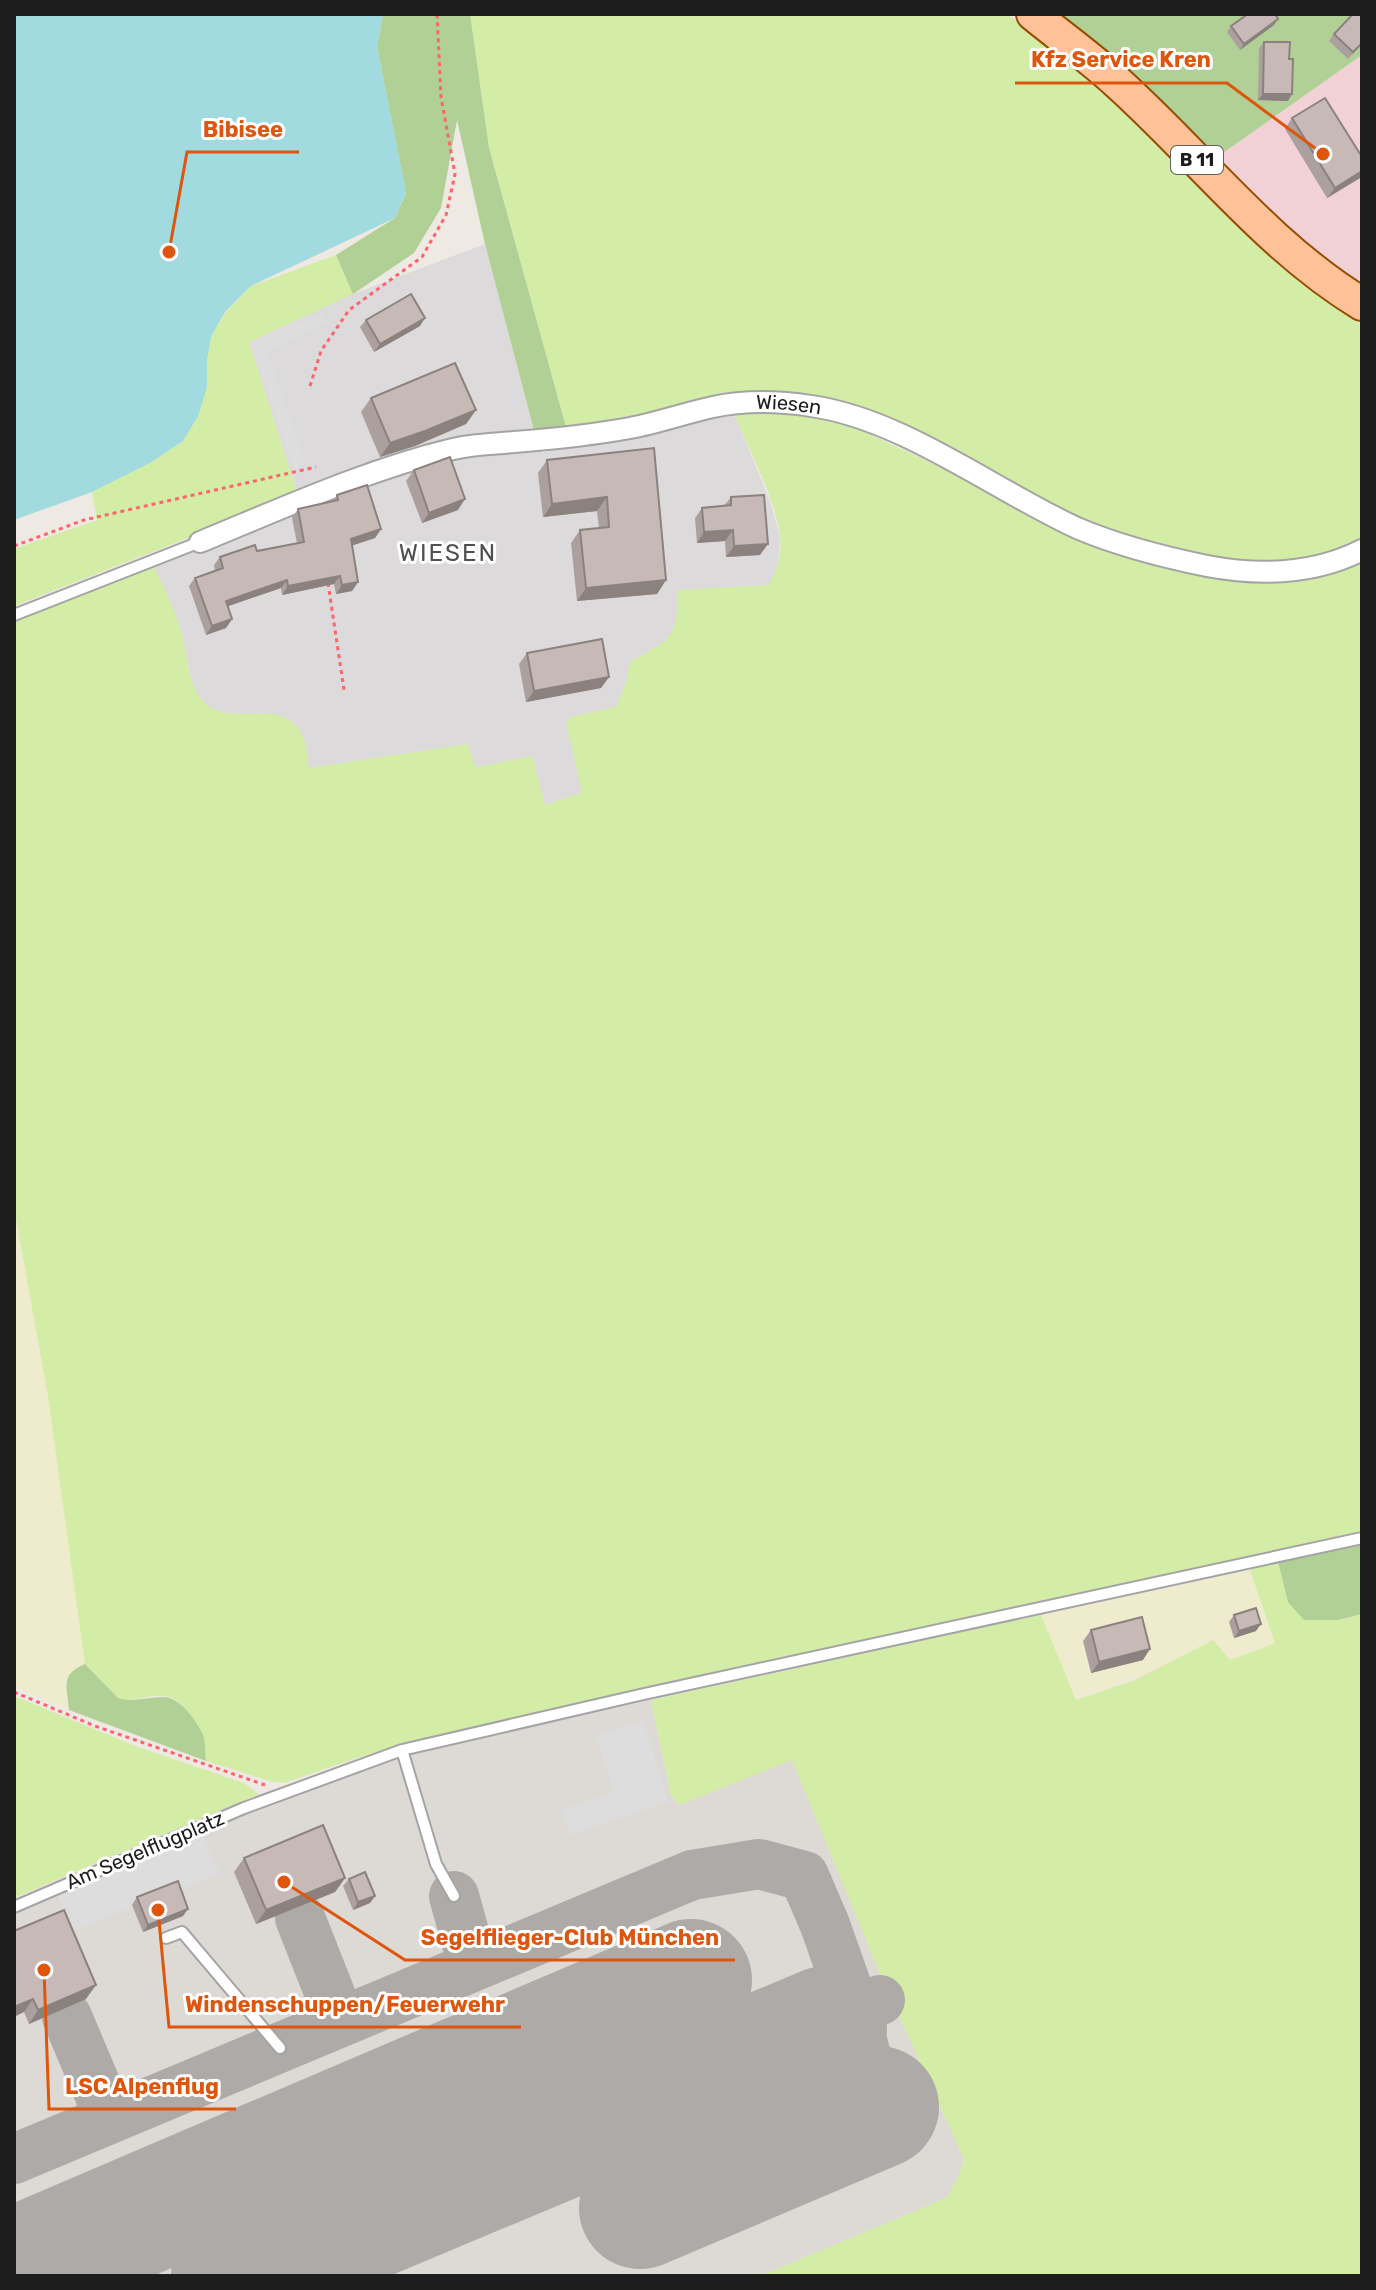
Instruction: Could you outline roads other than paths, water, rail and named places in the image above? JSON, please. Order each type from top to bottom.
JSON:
[{"type":"main road","name":"B 11","points":[[1039,16],[1117,82],[1267,230],[1333,286],[1362,304]]},
{"type":"street","name":"Wiesen","points":[[200,542],[320,492],[403,462],[457,448],[632,428],[714,407],[760,401],[814,406],[875,423],[969,469],[1077,528],[1152,555],[1234,571],[1289,572],[1339,561],[1362,550]]},
{"type":"lane","points":[[14,615],[200,542]]},
{"type":"lane","name":"Am Segelflugplatz","points":[[14,1907],[277,1795],[402,1750],[1362,1538]]},
{"type":"lane","points":[[402,1750],[436,1864],[454,1896]]},
{"type":"lane","points":[[166,1938],[182,1932],[280,2048]]},
{"type":"water","points":[[14,14],[383,14],[377,47],[406,192],[395,218],[251,286],[225,312],[211,337],[207,387],[198,416],[183,441],[150,463],[92,492],[14,520]]},
{"type":"place","name":"Kfz Service Kren","points":[[1323,154]]},
{"type":"place","name":"Bibisee","points":[[169,252]]},
{"type":"place","name":"Segelflieger-Club München","points":[[284,1882]]},
{"type":"place","name":"Windenschuppen/Feuerwehr","points":[[158,1910]]},
{"type":"place","name":"LSC Alpenflug","points":[[44,1970]]},
{"type":"district","name":"WIESEN","points":[[448,553]]}]
